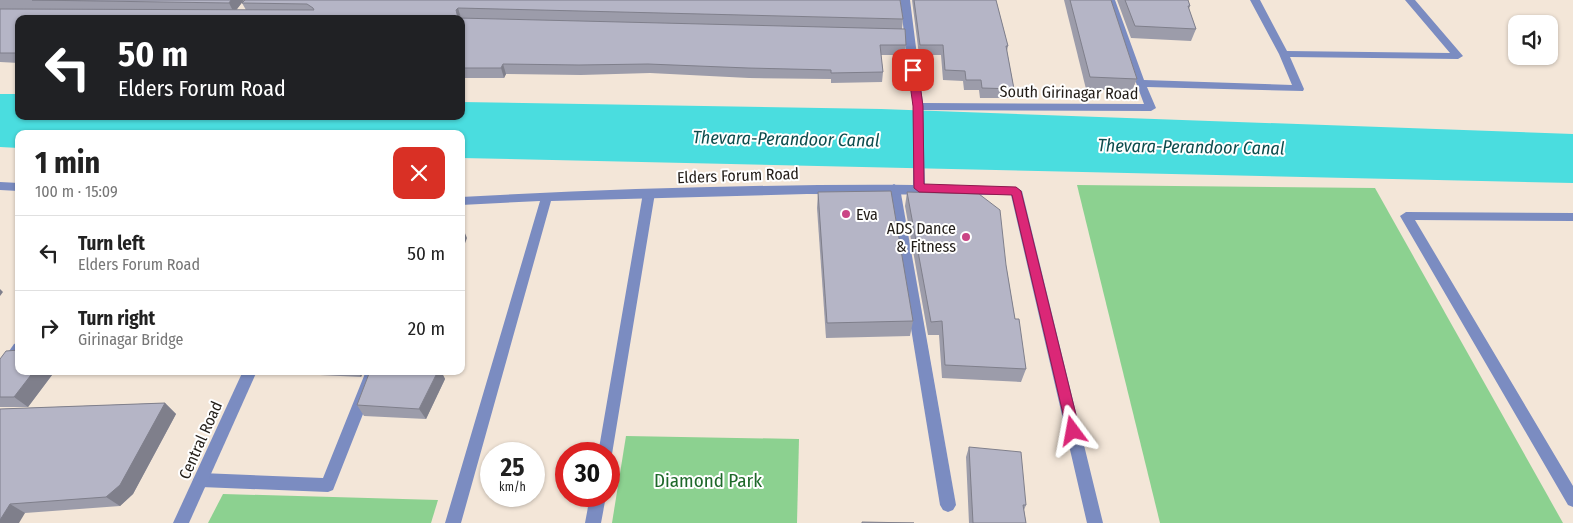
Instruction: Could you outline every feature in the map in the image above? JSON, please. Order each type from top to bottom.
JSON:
[{"type":"street","points":[[905,0],[903,34],[918,106],[919,188]]},
{"type":"street","points":[[1110,0],[1140,83]]},
{"type":"street","points":[[1255,0],[1284,54],[1458,56],[1410,0]]},
{"type":"street","name":"South Girinagar Road","points":[[918,106],[1150,108],[1140,83],[1300,89],[1284,54]]},
{"type":"street","points":[[0,186],[15,187]]},
{"type":"street","points":[[894,188],[948,505]]},
{"type":"street","name":"Elders Forum Road","points":[[465,201],[546,196],[894,188],[1016,191],[1095,523]]},
{"type":"street","points":[[607,442],[649,193]]},
{"type":"street","points":[[453,523],[546,196]]},
{"type":"street","points":[[1573,217],[1406,216],[1573,500]]},
{"type":"street","points":[[0,375],[15,354]]},
{"type":"street","name":"Central Road","points":[[181,523],[248,375]]},
{"type":"street","points":[[201,480],[328,485],[371,375]]},
{"type":"street","points":[[593,523],[596,507]]},
{"type":"green space","points":[[1077,185],[1375,188],[1563,523],[1160,523]]},
{"type":"green space","name":"Diamond Park","points":[[626,436],[799,439],[797,523],[612,523],[615,507],[620,507],[620,473]]},
{"type":"green space","points":[[223,494],[438,500],[431,523],[208,523]]},
{"type":"water","name":"Thevara-Perandoor Canal","points":[[0,94],[15,94],[15,120],[465,120],[465,102],[881,109],[1573,134],[1573,183],[465,158],[465,130],[15,130],[15,148],[0,147]]},
{"type":"building","points":[[32,0],[231,0],[229,3]]},
{"type":"building","points":[[245,0],[900,0],[903,19],[458,8],[456,10],[457,15],[15,15],[15,53],[0,53],[0,9],[314,10],[307,4],[242,3]]},
{"type":"building","points":[[914,0],[996,0],[1008,46],[1006,46],[1014,89],[982,88],[981,80],[966,80],[965,71],[945,70],[943,45],[920,45]]},
{"type":"building","points":[[1070,0],[1111,0],[1137,79],[1090,77]]},
{"type":"building","points":[[1125,0],[1188,0],[1190,6],[1188,6],[1196,29],[1135,26]]},
{"type":"building","points":[[465,18],[905,29],[906,45],[880,45],[883,72],[831,73],[831,70],[648,64],[503,64],[501,68],[465,68]]},
{"type":"building","points":[[891,191],[913,321],[827,323],[818,192]]},
{"type":"building","points":[[907,192],[979,194],[1000,210],[1006,265],[1015,319],[1019,319],[1026,369],[945,365],[942,321],[931,322]]},
{"type":"building","points":[[15,350],[15,375],[31,375],[14,397],[0,397],[0,359],[6,351]]},
{"type":"building","points":[[368,375],[436,375],[419,409],[357,405]]},
{"type":"building","points":[[165,403],[120,485],[106,497],[10,504],[0,520],[0,409]]},
{"type":"building","points":[[969,447],[1021,452],[1026,505],[1023,505],[1026,523],[973,523]]},
{"type":"building","points":[[862,522],[914,523],[862,523]]},
{"type":"place","name":"Eva","points":[[846,214]]},
{"type":"place","name":"ADS Dance & Fitness","points":[[966,237]]},
{"type":"route","points":[[913,70],[918,106],[919,188],[1016,191],[1073,431]]}]
